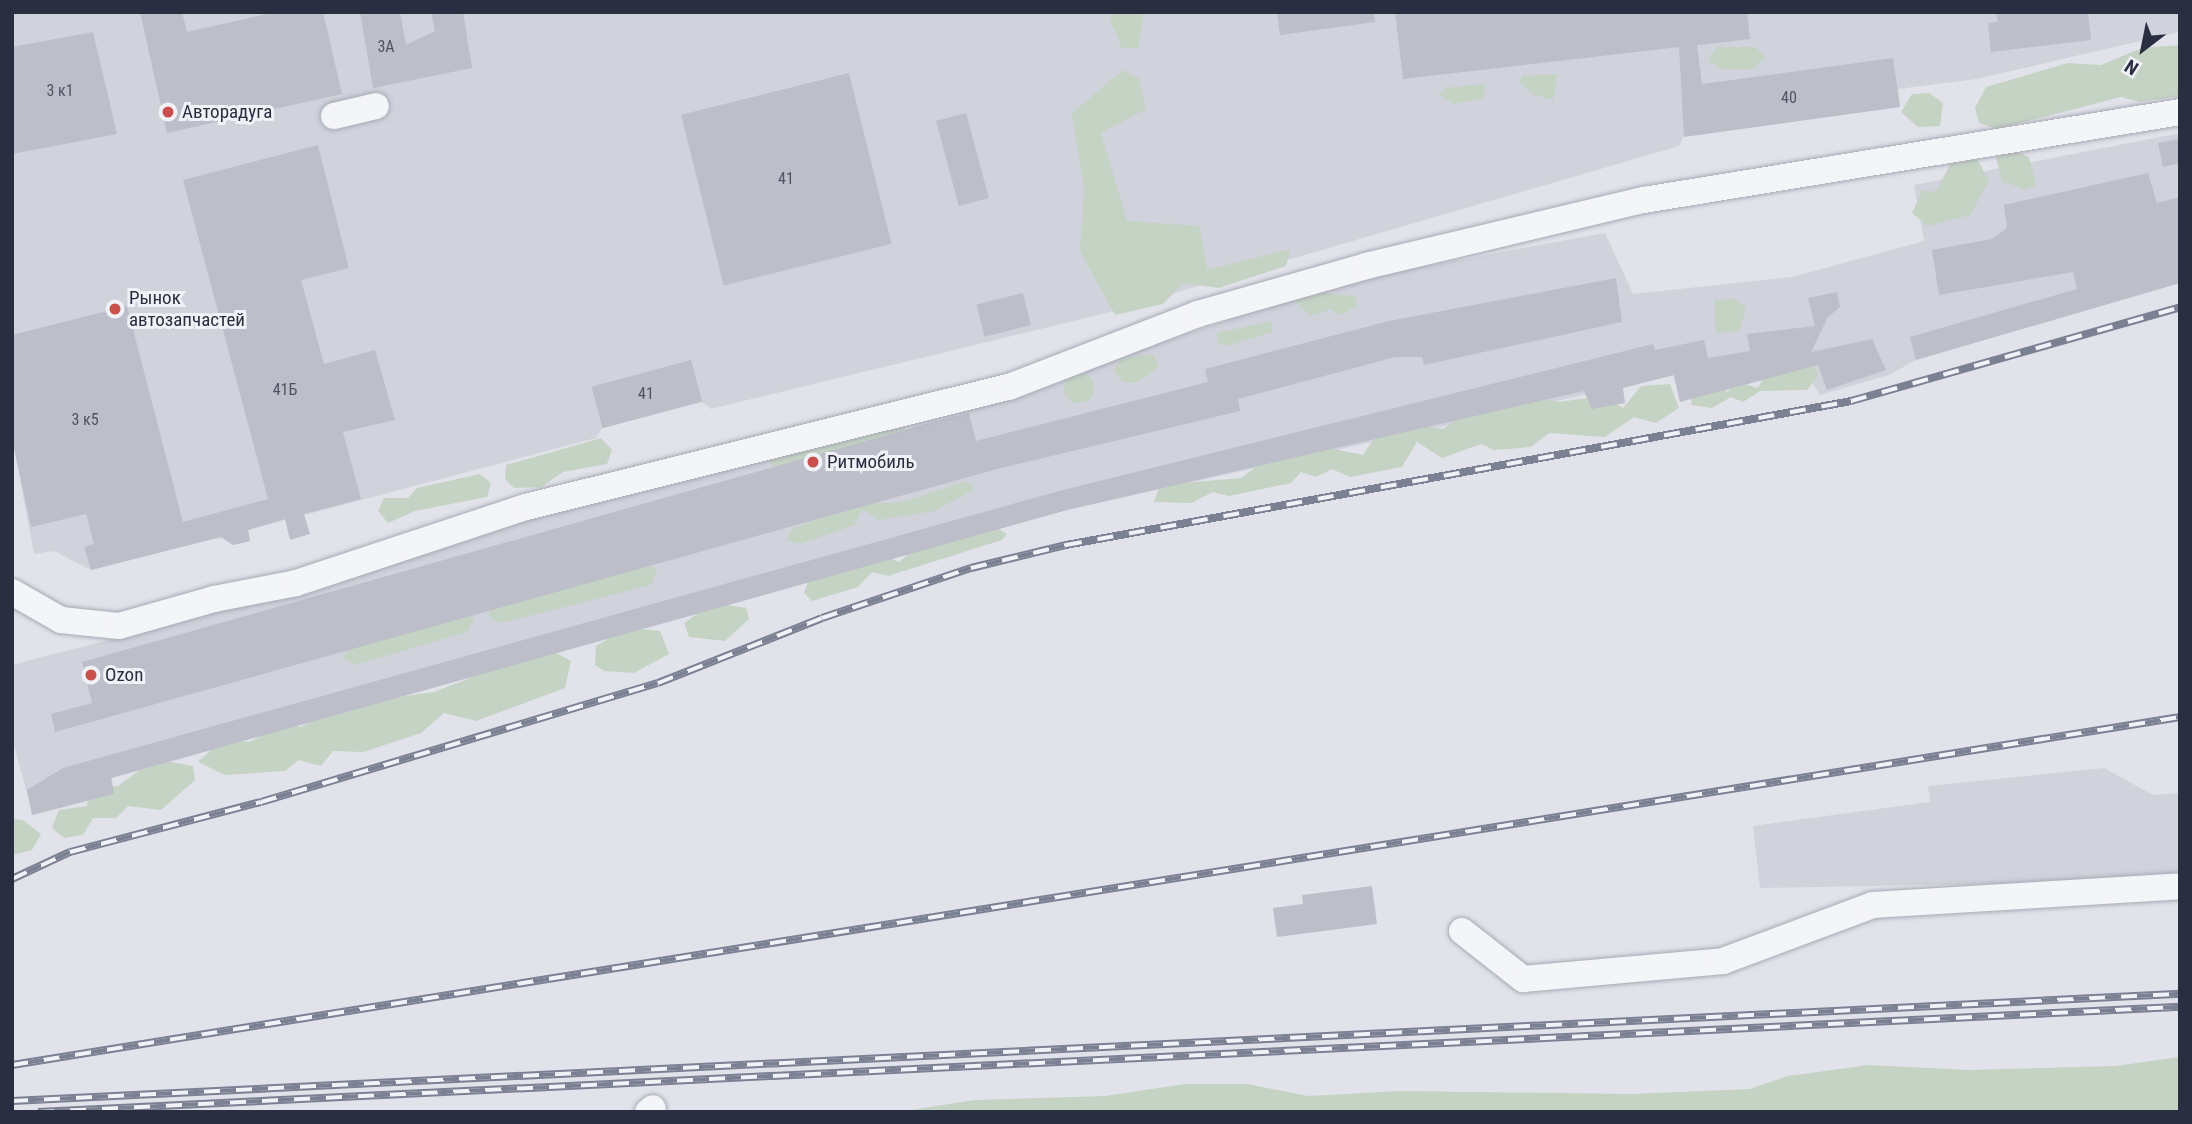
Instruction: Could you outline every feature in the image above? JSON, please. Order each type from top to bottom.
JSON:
[{"type":"street","points":[[334,116],[376,106]]},
{"type":"street","points":[[12,592],[61,620],[119,626],[214,599],[296,583],[526,507],[1009,387],[1198,314],[1366,266],[1644,200],[2180,112]]},
{"type":"street","points":[[1462,931],[1523,979],[1723,961],[1873,905],[2180,886]]},
{"type":"shaded area","points":[[12,12],[2180,12],[2180,32],[1976,79],[1898,89],[1900,107],[1684,136],[1679,146],[1102,314],[711,409],[702,402],[602,428],[596,438],[248,530],[250,541],[233,545],[223,538],[208,540],[91,570],[54,551],[34,554],[12,438]]},
{"type":"shaded area","points":[[2180,133],[2180,283],[1916,360],[1889,375],[1820,395],[1804,369],[1680,402],[1673,375],[1067,510],[112,778],[114,794],[33,815],[12,738],[12,665],[294,592],[492,524],[984,402],[1345,281],[1605,233],[1633,294],[1792,277],[1924,241],[1914,185]]},
{"type":"shaded area","points":[[2104,768],[2153,795],[2180,793],[2180,880],[1760,888],[1753,826],[1930,802],[1928,786]]},
{"type":"green space","points":[[1114,12],[1144,12],[1138,48],[1122,48],[1109,17]]},
{"type":"green space","points":[[2180,45],[2180,96],[2140,102],[2121,97],[1997,129],[1979,123],[1975,108],[1986,87],[2068,63],[2101,65],[2142,48]]},
{"type":"green space","points":[[1717,47],[1756,47],[1765,58],[1753,69],[1722,69],[1708,61]]},
{"type":"green space","points":[[1123,70],[1139,79],[1146,109],[1101,133],[1127,221],[1200,226],[1207,270],[1291,249],[1286,266],[1219,288],[1183,283],[1163,304],[1115,315],[1080,251],[1084,190],[1072,113]]},
{"type":"green space","points":[[1557,74],[1553,100],[1531,94],[1520,83],[1522,76]]},
{"type":"green space","points":[[1485,84],[1484,98],[1454,104],[1439,95],[1446,88]]},
{"type":"green space","points":[[1929,93],[1943,103],[1940,126],[1918,127],[1901,112],[1912,94]]},
{"type":"green space","points":[[2013,150],[2029,157],[2036,185],[2025,190],[2002,181],[1996,158]]},
{"type":"green space","points":[[1977,159],[1989,181],[1970,215],[1928,226],[1912,213],[1922,190],[1936,192],[1951,162]]},
{"type":"green space","points":[[1325,293],[1355,296],[1358,306],[1339,315],[1331,309],[1310,316],[1292,298]]},
{"type":"green space","points":[[1735,299],[1746,308],[1740,330],[1716,334],[1714,300]]},
{"type":"green space","points":[[1272,321],[1272,332],[1227,346],[1218,343],[1217,333]]},
{"type":"green space","points":[[1153,354],[1159,367],[1136,383],[1123,382],[1113,370],[1123,358]]},
{"type":"green space","points":[[1812,364],[1818,376],[1807,390],[1760,391],[1743,402],[1731,397],[1712,408],[1691,405],[1694,379],[1708,376],[1727,392],[1737,382],[1758,388],[1769,368]]},
{"type":"green space","points":[[1079,373],[1090,377],[1094,388],[1090,399],[1079,403],[1068,399],[1064,388],[1068,377]]},
{"type":"green space","points":[[1670,384],[1679,408],[1656,423],[1634,417],[1605,437],[1549,433],[1531,447],[1494,450],[1481,444],[1442,458],[1417,442],[1402,467],[1350,477],[1332,469],[1316,477],[1301,472],[1291,483],[1229,496],[1213,492],[1191,503],[1154,502],[1160,485],[1241,478],[1265,460],[1324,447],[1363,455],[1378,432],[1406,423],[1443,429],[1466,412],[1526,397],[1558,402],[1604,396],[1623,408],[1641,386]]},
{"type":"green space","points":[[908,423],[896,441],[781,471],[769,462],[778,454]]},
{"type":"green space","points":[[601,438],[612,450],[607,464],[563,472],[541,487],[514,488],[505,479],[506,465]]},
{"type":"green space","points":[[480,474],[491,483],[487,497],[415,511],[388,523],[378,511],[384,498],[408,498],[417,488]]},
{"type":"green space","points":[[967,481],[975,489],[934,511],[879,520],[862,509],[855,525],[800,544],[786,540],[792,529],[857,504],[904,502]]},
{"type":"green space","points":[[990,524],[1007,534],[1002,540],[888,576],[872,572],[858,587],[812,601],[804,593],[812,571],[884,556],[899,562],[925,541]]},
{"type":"green space","points":[[644,563],[657,569],[651,585],[501,623],[488,616],[494,605]]},
{"type":"green space","points":[[713,603],[746,608],[749,619],[725,641],[689,637],[684,623]]},
{"type":"green space","points":[[464,612],[474,620],[467,632],[355,665],[343,658],[349,648]]},
{"type":"green space","points":[[627,628],[660,631],[669,654],[634,673],[604,671],[595,665],[596,646]]},
{"type":"green space","points":[[547,648],[571,661],[565,688],[476,721],[444,713],[421,733],[363,752],[333,751],[321,766],[299,760],[285,771],[225,775],[198,762],[223,739],[249,742],[287,723],[300,727],[343,705],[434,692]]},
{"type":"green space","points":[[155,759],[193,766],[195,780],[161,810],[128,806],[116,818],[93,818],[83,835],[64,838],[52,828],[59,810],[87,806],[89,788],[118,786]]},
{"type":"green space","points":[[12,819],[23,820],[41,834],[32,850],[12,855]]},
{"type":"green space","points":[[2180,1057],[2180,1112],[898,1112],[975,1100],[1105,1096],[1185,1084],[1247,1084],[1308,1096],[1401,1091],[1631,1094],[1750,1089],[1788,1076],[1869,1065],[1969,1070],[2115,1066]]},
{"type":"building","points":[[140,12],[182,12],[187,32],[276,12],[323,12],[342,94],[167,133]]},
{"type":"building","points":[[360,12],[400,12],[406,45],[435,31],[431,12],[463,12],[472,68],[373,88]]},
{"type":"building","points":[[1277,12],[1374,12],[1375,22],[1280,35]]},
{"type":"building","points":[[1395,12],[1747,12],[1750,39],[1697,45],[1702,84],[1893,58],[1900,107],[1684,137],[1679,47],[1403,79]]},
{"type":"building","points":[[1996,12],[2088,12],[2091,40],[1991,52],[1988,23],[1998,22]]},
{"type":"building","points":[[93,32],[117,134],[12,154],[12,47]]},
{"type":"building","points":[[849,73],[892,244],[724,286],[681,115]]},
{"type":"building","points":[[966,113],[989,198],[959,206],[936,121]]},
{"type":"building","points":[[2180,139],[2180,163],[2163,167],[2158,143]]},
{"type":"building","points":[[318,145],[349,268],[301,280],[324,364],[375,350],[395,420],[343,432],[361,499],[304,514],[310,534],[290,540],[285,519],[248,530],[250,541],[233,545],[221,537],[91,570],[84,547],[94,544],[86,514],[31,527],[12,438],[12,335],[127,306],[183,522],[268,499],[183,180]]},
{"type":"building","points":[[2148,173],[2157,203],[2180,197],[2180,283],[1916,360],[1910,337],[2077,289],[2073,272],[1939,295],[1932,250],[1992,239],[2007,228],[2004,205]]},
{"type":"building","points":[[1616,278],[1622,322],[1424,365],[1422,357],[1395,357],[1238,399],[1240,411],[997,469],[55,732],[51,714],[92,703],[82,662],[937,421],[969,413],[976,441],[1208,382],[1205,369],[1389,321]]},
{"type":"building","points":[[1837,292],[1840,307],[1828,317],[1811,352],[1872,339],[1886,370],[1827,390],[1818,365],[1680,402],[1674,375],[1623,388],[1625,403],[1592,409],[1584,391],[1067,510],[111,778],[114,794],[32,815],[27,790],[63,768],[1063,490],[1653,344],[1655,350],[1704,340],[1708,358],[1750,351],[1747,334],[1815,326],[1808,298]]},
{"type":"building","points":[[1023,293],[1031,325],[984,337],[976,305]]},
{"type":"building","points":[[691,360],[702,402],[603,428],[592,387]]},
{"type":"building","points":[[1372,886],[1377,924],[1277,937],[1273,908],[1303,904],[1302,895]]},
{"type":"railway","points":[[12,879],[70,852],[261,802],[658,683],[822,618],[971,568],[1066,545],[1851,401],[2180,307]]},
{"type":"railway","points":[[12,1065],[2180,717]]},
{"type":"railway","points":[[12,1101],[2180,994]]},
{"type":"railway","points":[[38,1112],[2180,1007]]},
{"type":"place","name":"Авторадуга","points":[[168,112]]},
{"type":"place","name":"Рынок автозапчастей","points":[[115,309]]},
{"type":"place","name":"Ритмобиль","points":[[813,462]]},
{"type":"place","name":"Ozon","points":[[91,675]]}]
